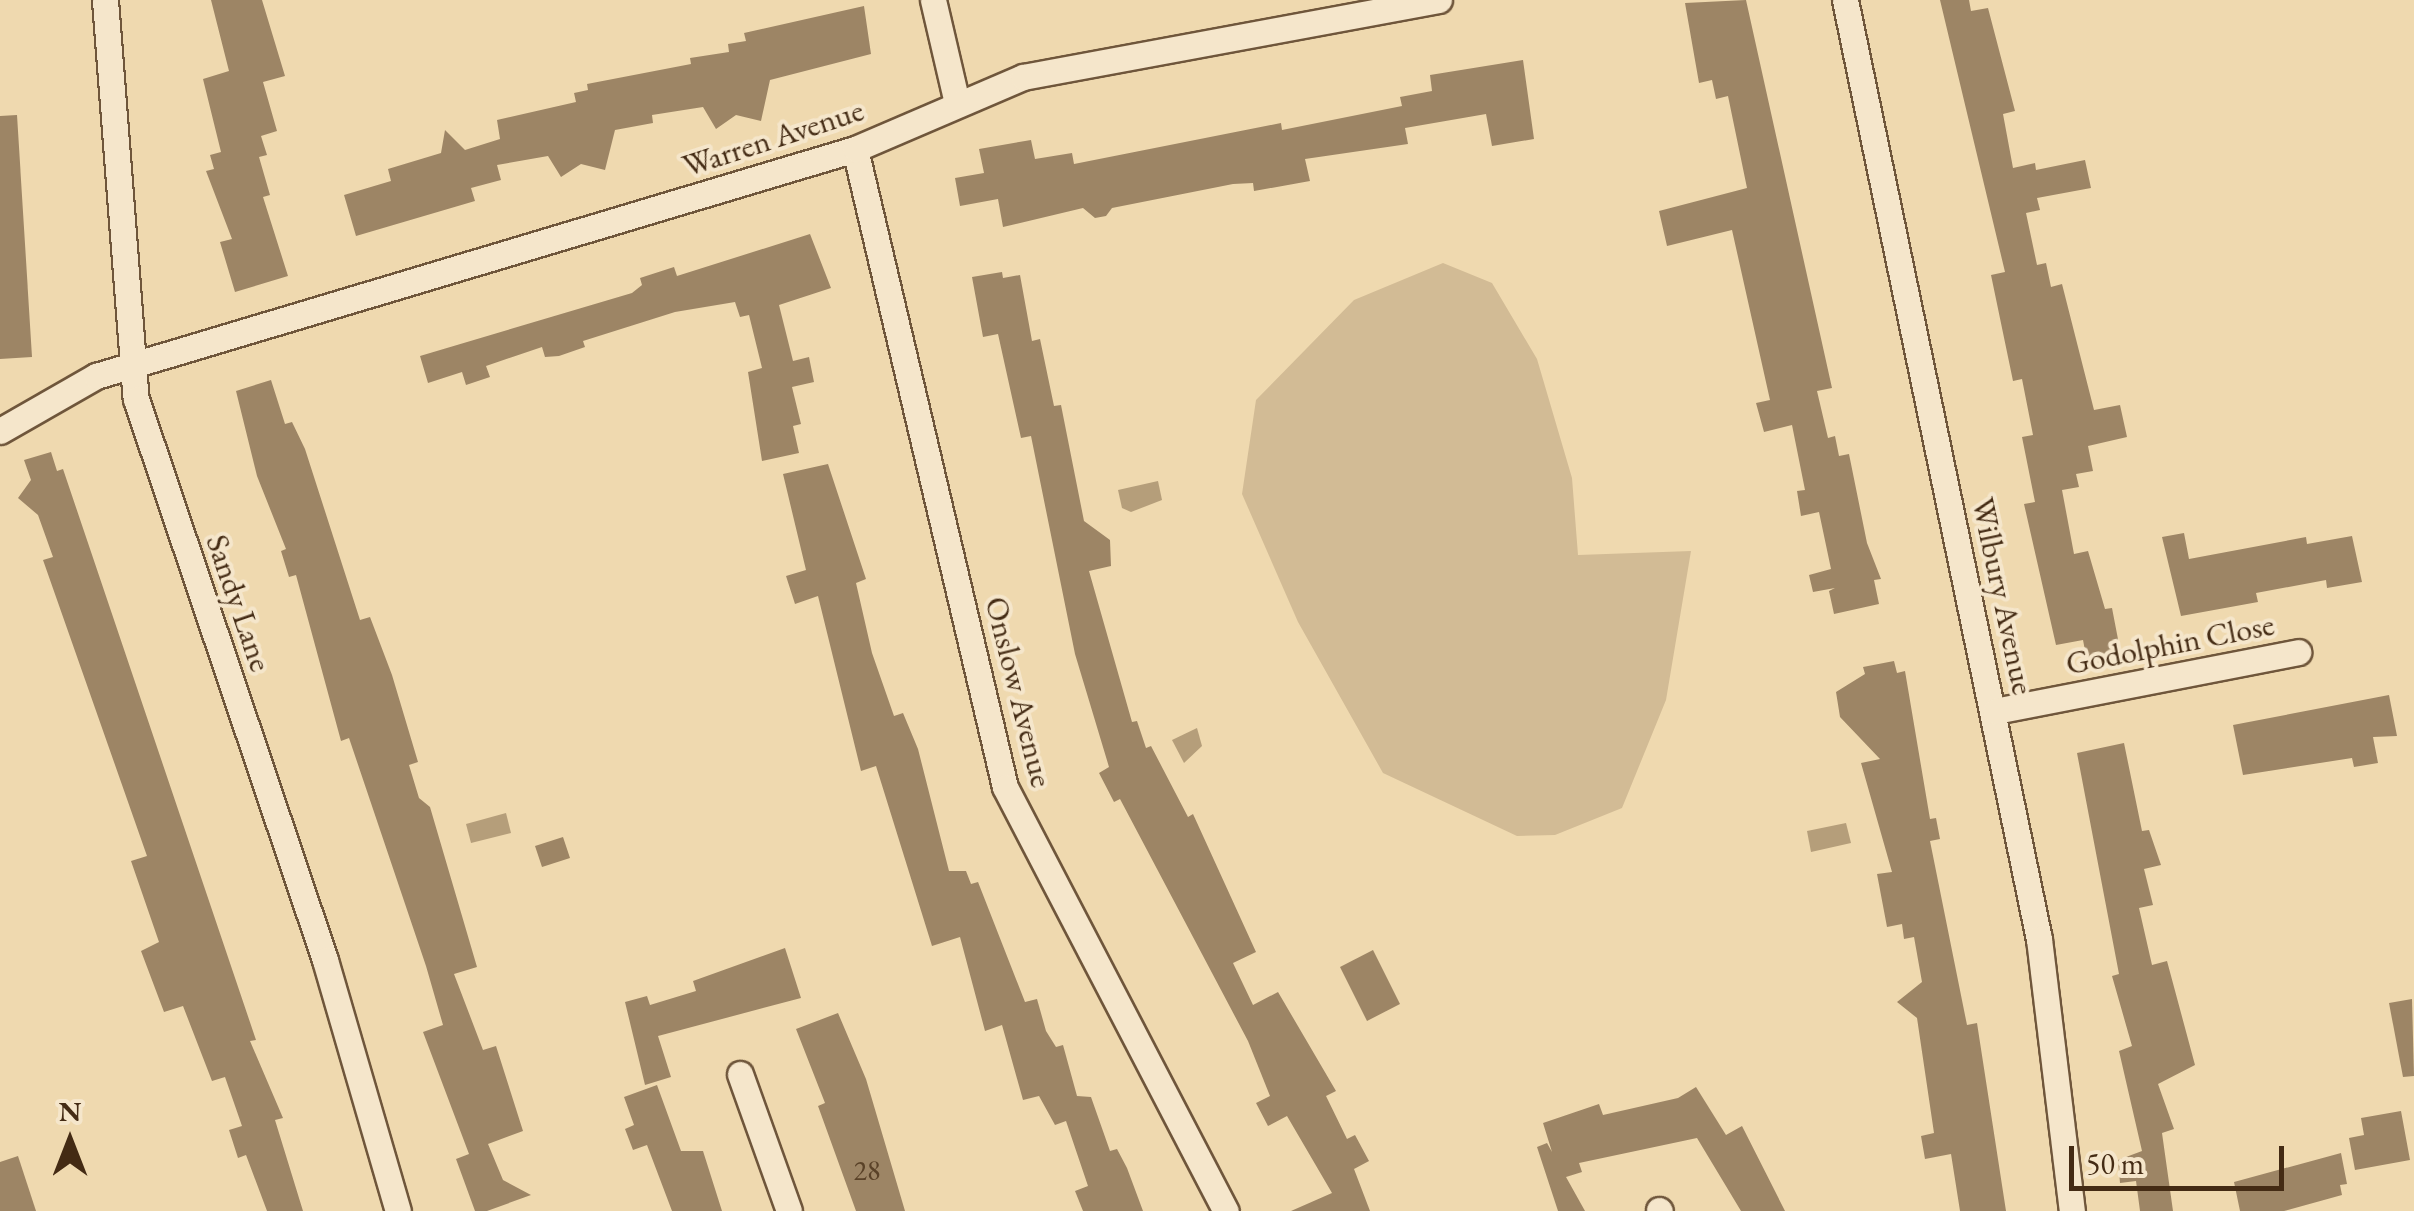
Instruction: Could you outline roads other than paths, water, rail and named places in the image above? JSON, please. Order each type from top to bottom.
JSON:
[{"type":"street","name":"Sandy Lane","points":[[105,0],[133,368],[143,424],[325,960],[398,1211]]},
{"type":"street","points":[[932,0],[957,103]]},
{"type":"street","name":"Warren Avenue","points":[[0,431],[96,376],[856,150],[1023,77],[1439,0]]},
{"type":"street","name":"Wilbury Avenue","points":[[1845,0],[1995,711],[2039,939],[2072,1211]]},
{"type":"street","name":"Onslow Avenue","points":[[856,150],[1005,787],[1226,1211]]},
{"type":"street","name":"Godolphin Close","points":[[1995,711],[2298,652]]},
{"type":"street","points":[[740,1074],[789,1211]]}]
